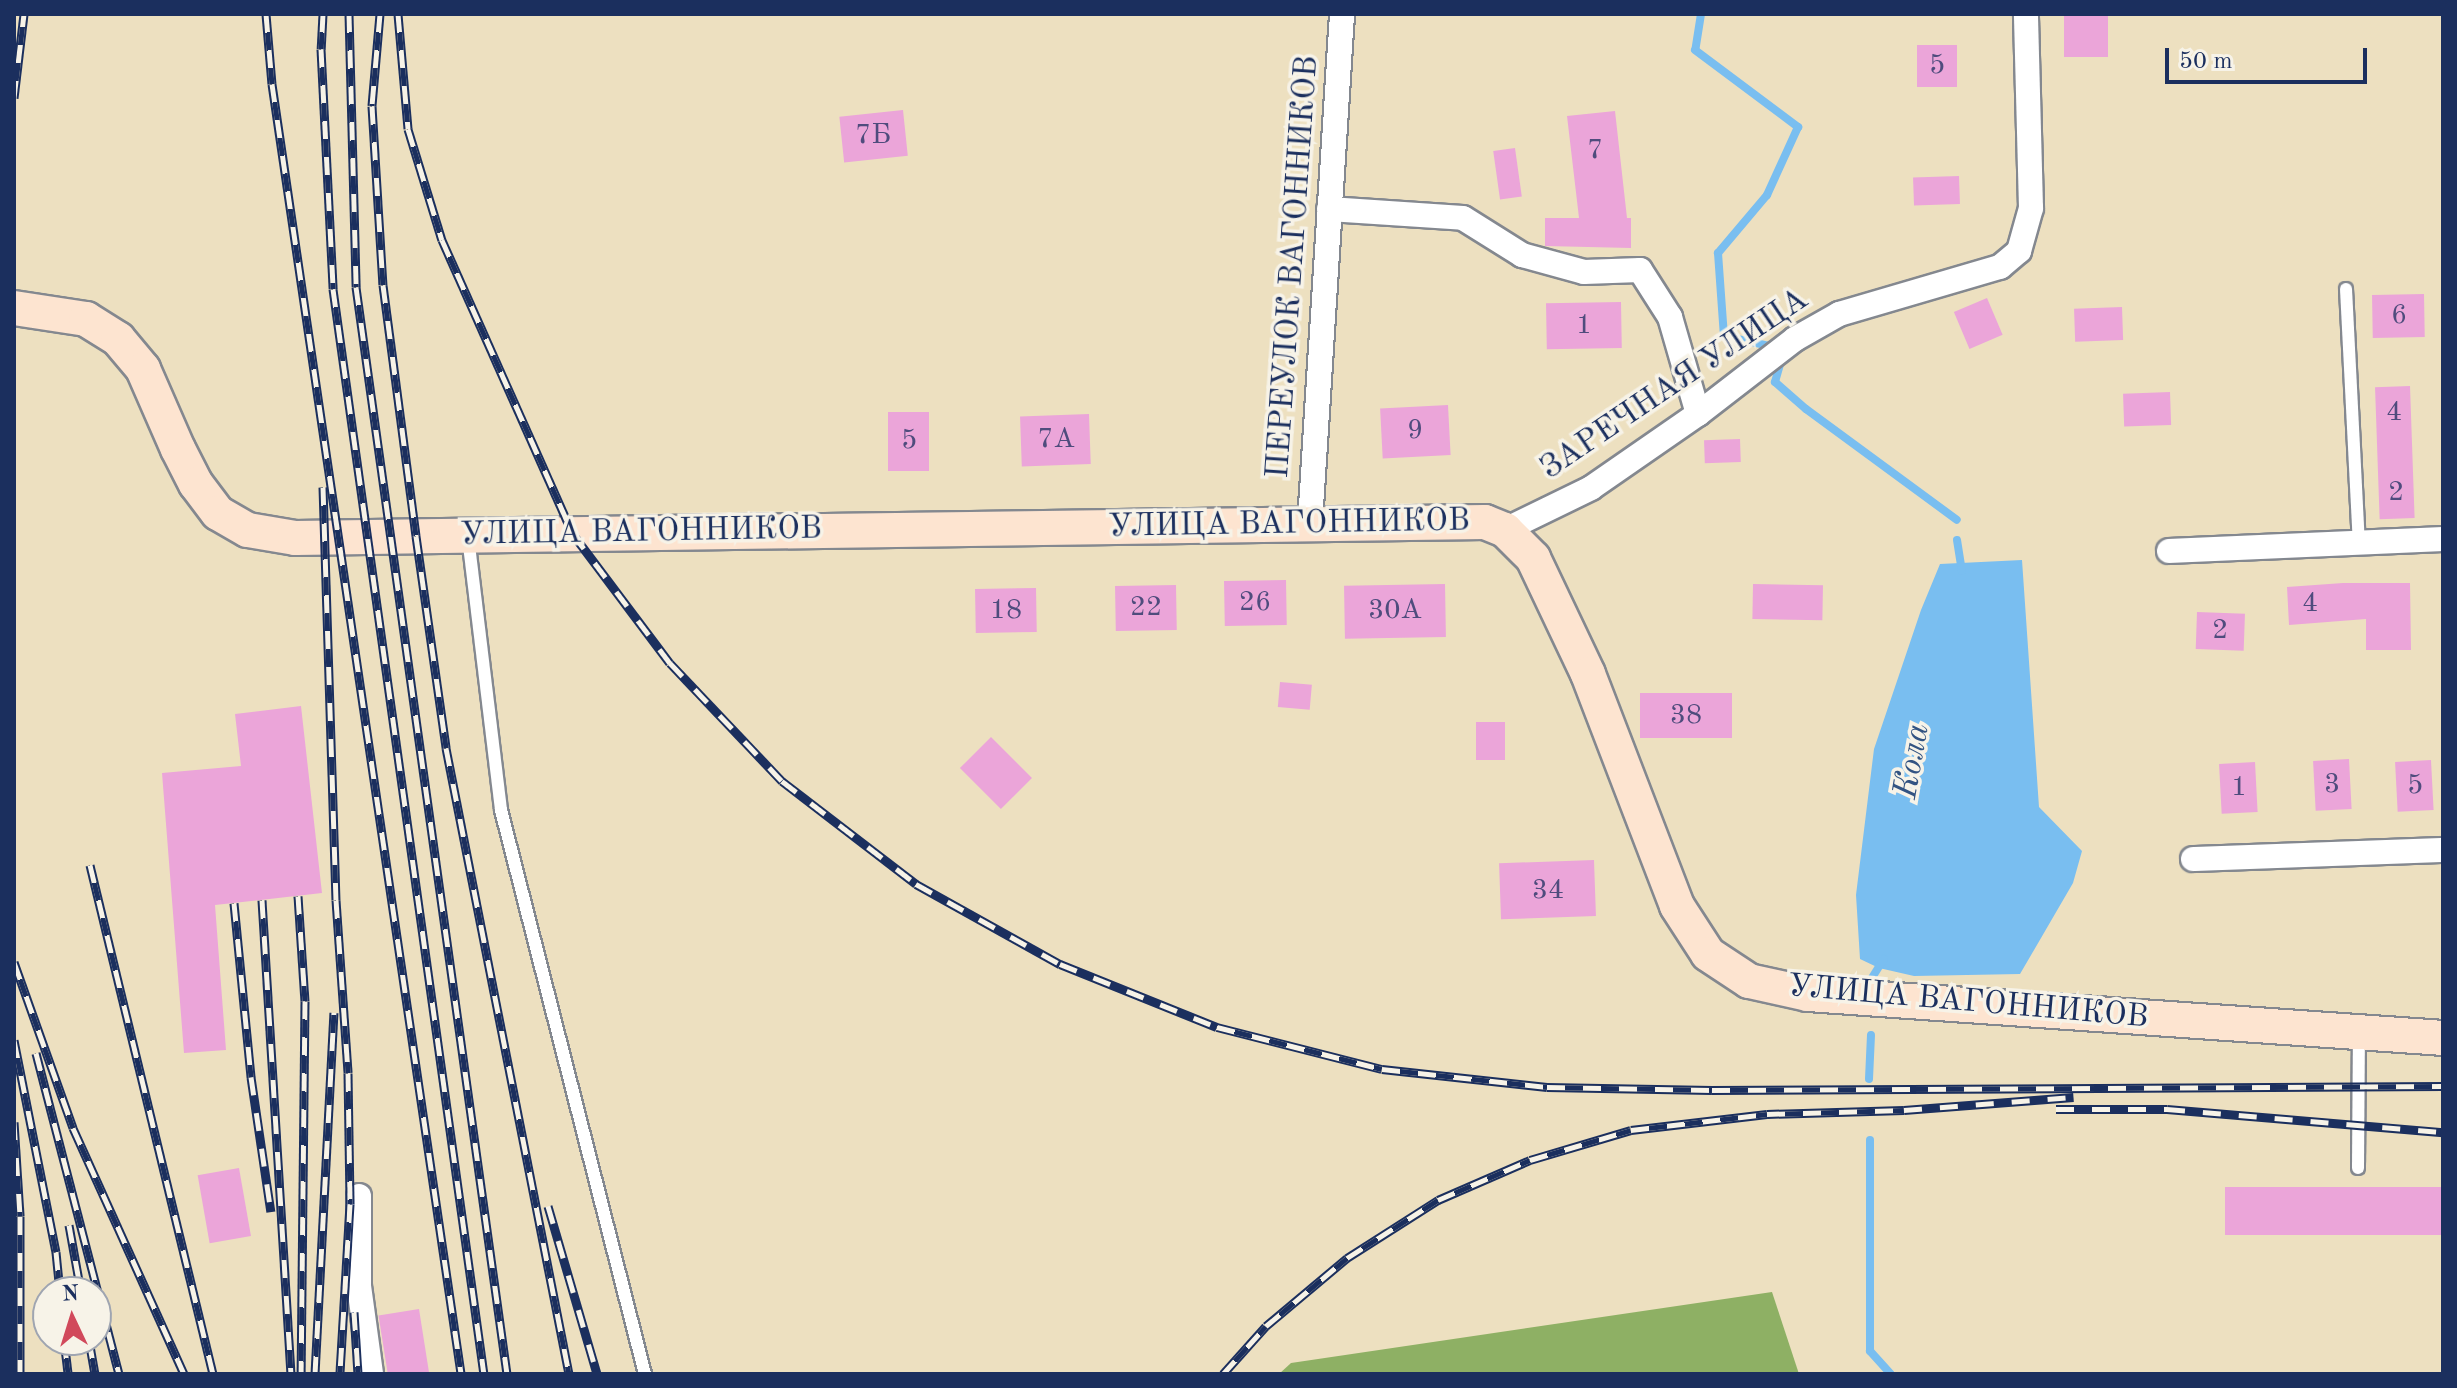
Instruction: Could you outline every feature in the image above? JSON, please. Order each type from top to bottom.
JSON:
[{"type":"street","name":"ПЕРЕУЛОК ВАГОННИКОВ","points":[[1310,523],[1342,14]]},
{"type":"street","name":"ЗАРЕЧНАЯ УЛИЦА","points":[[1505,530],[1591,488],[1698,414],[1795,339],[1839,314],[2000,267],[2019,251],[2031,208],[2026,14]]},
{"type":"street","points":[[1329,209],[1463,218],[1522,255],[1584,272],[1640,270],[1670,317],[1698,414]]},
{"type":"street","name":"УЛИЦА ВАГОННИКОВ","points":[[14,308],[86,319],[118,339],[143,369],[196,484],[218,513],[248,530],[295,538],[1485,522],[1505,530],[1533,558],[1588,674],[1677,906],[1708,954],[1749,981],[1808,994],[2443,1038]]},
{"type":"street","points":[[2169,551],[2443,539]]},
{"type":"street","points":[[2193,859],[2443,850]]},
{"type":"street","points":[[359,1196],[359,1286],[371,1374]]},
{"type":"lane","points":[[2346,289],[2359,545]]},
{"type":"lane","points":[[468,534],[501,810],[645,1374]]},
{"type":"lane","points":[[2358,1168],[2359,1034]]},
{"type":"green space","points":[[1772,1292],[1799,1374],[1279,1374],[1291,1363]]},
{"type":"water","points":[[2022,560],[2039,807],[2082,851],[2073,883],[2020,974],[1914,976],[1879,968],[1860,959],[1856,895],[1874,749],[1921,610],[1940,564]]},
{"type":"building","points":[[2064,14],[2108,14],[2108,57],[2064,57]]},
{"type":"building","points":[[1917,45],[1957,45],[1957,87],[1917,87]]},
{"type":"building","points":[[903,110],[908,156],[844,162],[839,117]]},
{"type":"building","points":[[1615,111],[1627,218],[1631,218],[1631,248],[1545,246],[1545,218],[1579,218],[1567,116]]},
{"type":"building","points":[[1515,148],[1522,197],[1500,200],[1493,151]]},
{"type":"building","points":[[1959,176],[1960,204],[1914,206],[1913,178]]},
{"type":"building","points":[[2424,294],[2425,337],[2373,338],[2372,295]]},
{"type":"building","points":[[1987,298],[2003,335],[1969,349],[1954,312]]},
{"type":"building","points":[[1621,302],[1622,348],[1547,349],[1546,303]]},
{"type":"building","points":[[2122,307],[2123,340],[2075,342],[2074,309]]},
{"type":"building","points":[[2410,386],[2415,518],[2380,519],[2375,387]]},
{"type":"building","points":[[2170,392],[2171,425],[2124,427],[2123,394]]},
{"type":"building","points":[[1448,405],[1451,455],[1383,458],[1380,409]]},
{"type":"building","points":[[888,412],[929,412],[929,471],[888,471]]},
{"type":"building","points":[[1089,414],[1091,464],[1022,466],[1020,416]]},
{"type":"building","points":[[1740,439],[1741,462],[1705,463],[1704,440]]},
{"type":"building","points":[[1286,580],[1287,625],[1225,626],[1224,581]]},
{"type":"building","points":[[2410,583],[2411,650],[2366,650],[2366,619],[2289,625],[2287,587]]},
{"type":"building","points":[[1445,584],[1446,637],[1345,639],[1344,586]]},
{"type":"building","points":[[1753,584],[1823,585],[1822,620],[1752,619]]},
{"type":"building","points":[[1176,585],[1177,630],[1116,631],[1115,586]]},
{"type":"building","points":[[1036,588],[1037,632],[976,633],[975,589]]},
{"type":"building","points":[[2197,612],[2245,614],[2244,651],[2196,649]]},
{"type":"building","points":[[1280,682],[1312,685],[1310,710],[1278,707]]},
{"type":"building","points":[[1640,693],[1732,693],[1732,738],[1640,738]]},
{"type":"building","points":[[301,706],[322,893],[215,905],[226,1050],[184,1053],[162,773],[241,766],[235,714]]},
{"type":"building","points":[[1476,722],[1505,722],[1505,760],[1476,760]]},
{"type":"building","points":[[991,737],[1032,778],[1001,809],[960,768]]},
{"type":"building","points":[[2349,759],[2352,809],[2316,811],[2313,761]]},
{"type":"building","points":[[2431,760],[2434,810],[2398,812],[2395,762]]},
{"type":"building","points":[[2255,762],[2258,812],[2222,814],[2219,764]]},
{"type":"building","points":[[1594,860],[1596,916],[1501,919],[1499,863]]},
{"type":"building","points":[[239,1168],[251,1236],[210,1243],[198,1175]]},
{"type":"building","points":[[2225,1187],[2443,1187],[2443,1235],[2225,1235]]},
{"type":"building","points":[[419,1309],[429,1374],[388,1374],[379,1315]]},
{"type":"waterway","name":"Кола","points":[[1701,14],[1695,50],[1798,127],[1767,195],[1718,253],[1724,336],[1769,346]]},
{"type":"waterway","name":"Кола","points":[[1781,361],[1775,382],[1806,409],[1957,520]]},
{"type":"waterway","name":"Кола","points":[[1957,540],[1962,571]]},
{"type":"waterway","name":"Кола","points":[[1870,981],[1884,959]]},
{"type":"waterway","name":"Кола","points":[[1869,1079],[1871,1035]]},
{"type":"waterway","name":"Кола","points":[[1870,1140],[1870,1351],[1891,1374]]},
{"type":"railway","points":[[14,98],[24,14]]},
{"type":"railway","points":[[266,14],[272,84],[461,1374]]},
{"type":"railway","points":[[323,14],[321,49],[333,289],[484,1374]]},
{"type":"railway","points":[[349,14],[356,287],[507,1374]]},
{"type":"railway","points":[[380,14],[372,106],[383,285],[416,536],[446,748],[569,1374]]},
{"type":"railway","points":[[398,14],[408,129],[442,240],[573,534],[670,663],[782,781],[916,884],[1060,964],[1217,1027],[1382,1069],[1547,1087],[1712,1090],[2443,1086]]},
{"type":"railway","points":[[323,487],[336,900],[348,1073],[350,1204],[340,1374]]},
{"type":"railway","points":[[90,865],[213,1374]]},
{"type":"railway","points":[[298,896],[305,1001],[301,1374]]},
{"type":"railway","points":[[262,900],[291,1374]]},
{"type":"railway","points":[[234,903],[251,1077],[271,1212]]},
{"type":"railway","points":[[14,962],[73,1128],[184,1374]]},
{"type":"railway","points":[[315,1374],[334,1012]]},
{"type":"railway","points":[[14,1040],[58,1276]]},
{"type":"railway","points":[[36,1053],[119,1374]]},
{"type":"railway","points":[[1223,1374],[1266,1326],[1347,1258],[1438,1200],[1530,1160],[1631,1130],[1767,1114],[1904,1110],[2074,1097]]},
{"type":"railway","points":[[2056,1109],[2167,1109],[2443,1132]]},
{"type":"railway","points":[[14,1122],[20,1216],[20,1374]]},
{"type":"railway","points":[[548,1206],[597,1374]]},
{"type":"railway","points":[[69,1225],[78,1276]]},
{"type":"railway","points":[[354,1312],[358,1374]]},
{"type":"railway","points":[[66,1356],[68,1374]]},
{"type":"railway","points":[[92,1356],[95,1374]]}]
